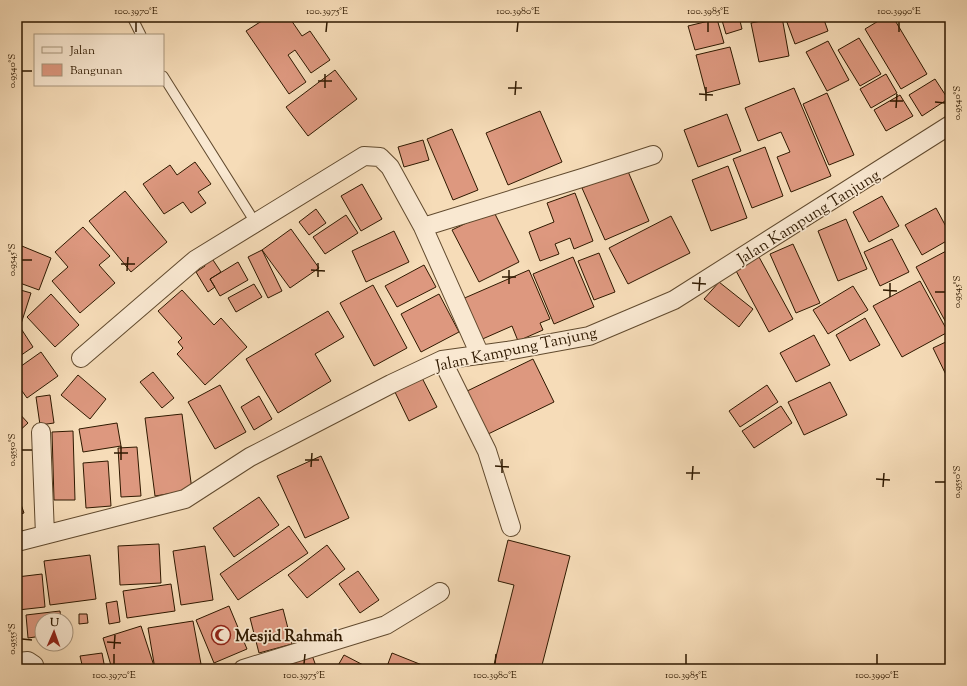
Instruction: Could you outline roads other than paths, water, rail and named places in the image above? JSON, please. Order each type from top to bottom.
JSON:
[{"type":"street","name":"Jalan Kampung Tanjung","points":[[17,542],[185,499],[250,457],[391,384],[442,360],[507,351],[589,336],[674,300],[950,125]]},
{"type":"street","points":[[423,227],[653,155]]},
{"type":"street","points":[[81,358],[195,260],[364,156],[380,157],[390,167],[423,227],[480,355]]},
{"type":"street","points":[[442,360],[487,451],[512,527]]},
{"type":"street","points":[[41,432],[45,535]]},
{"type":"street","points":[[243,669],[386,625],[440,592]]},
{"type":"street","points":[[17,662],[28,661],[34,665],[34,669]]},
{"type":"lane","points":[[132,17],[140,34]]},
{"type":"lane","points":[[164,78],[255,222]]},
{"type":"place","name":"Mesjid Rahmah","points":[[221,635]]}]
